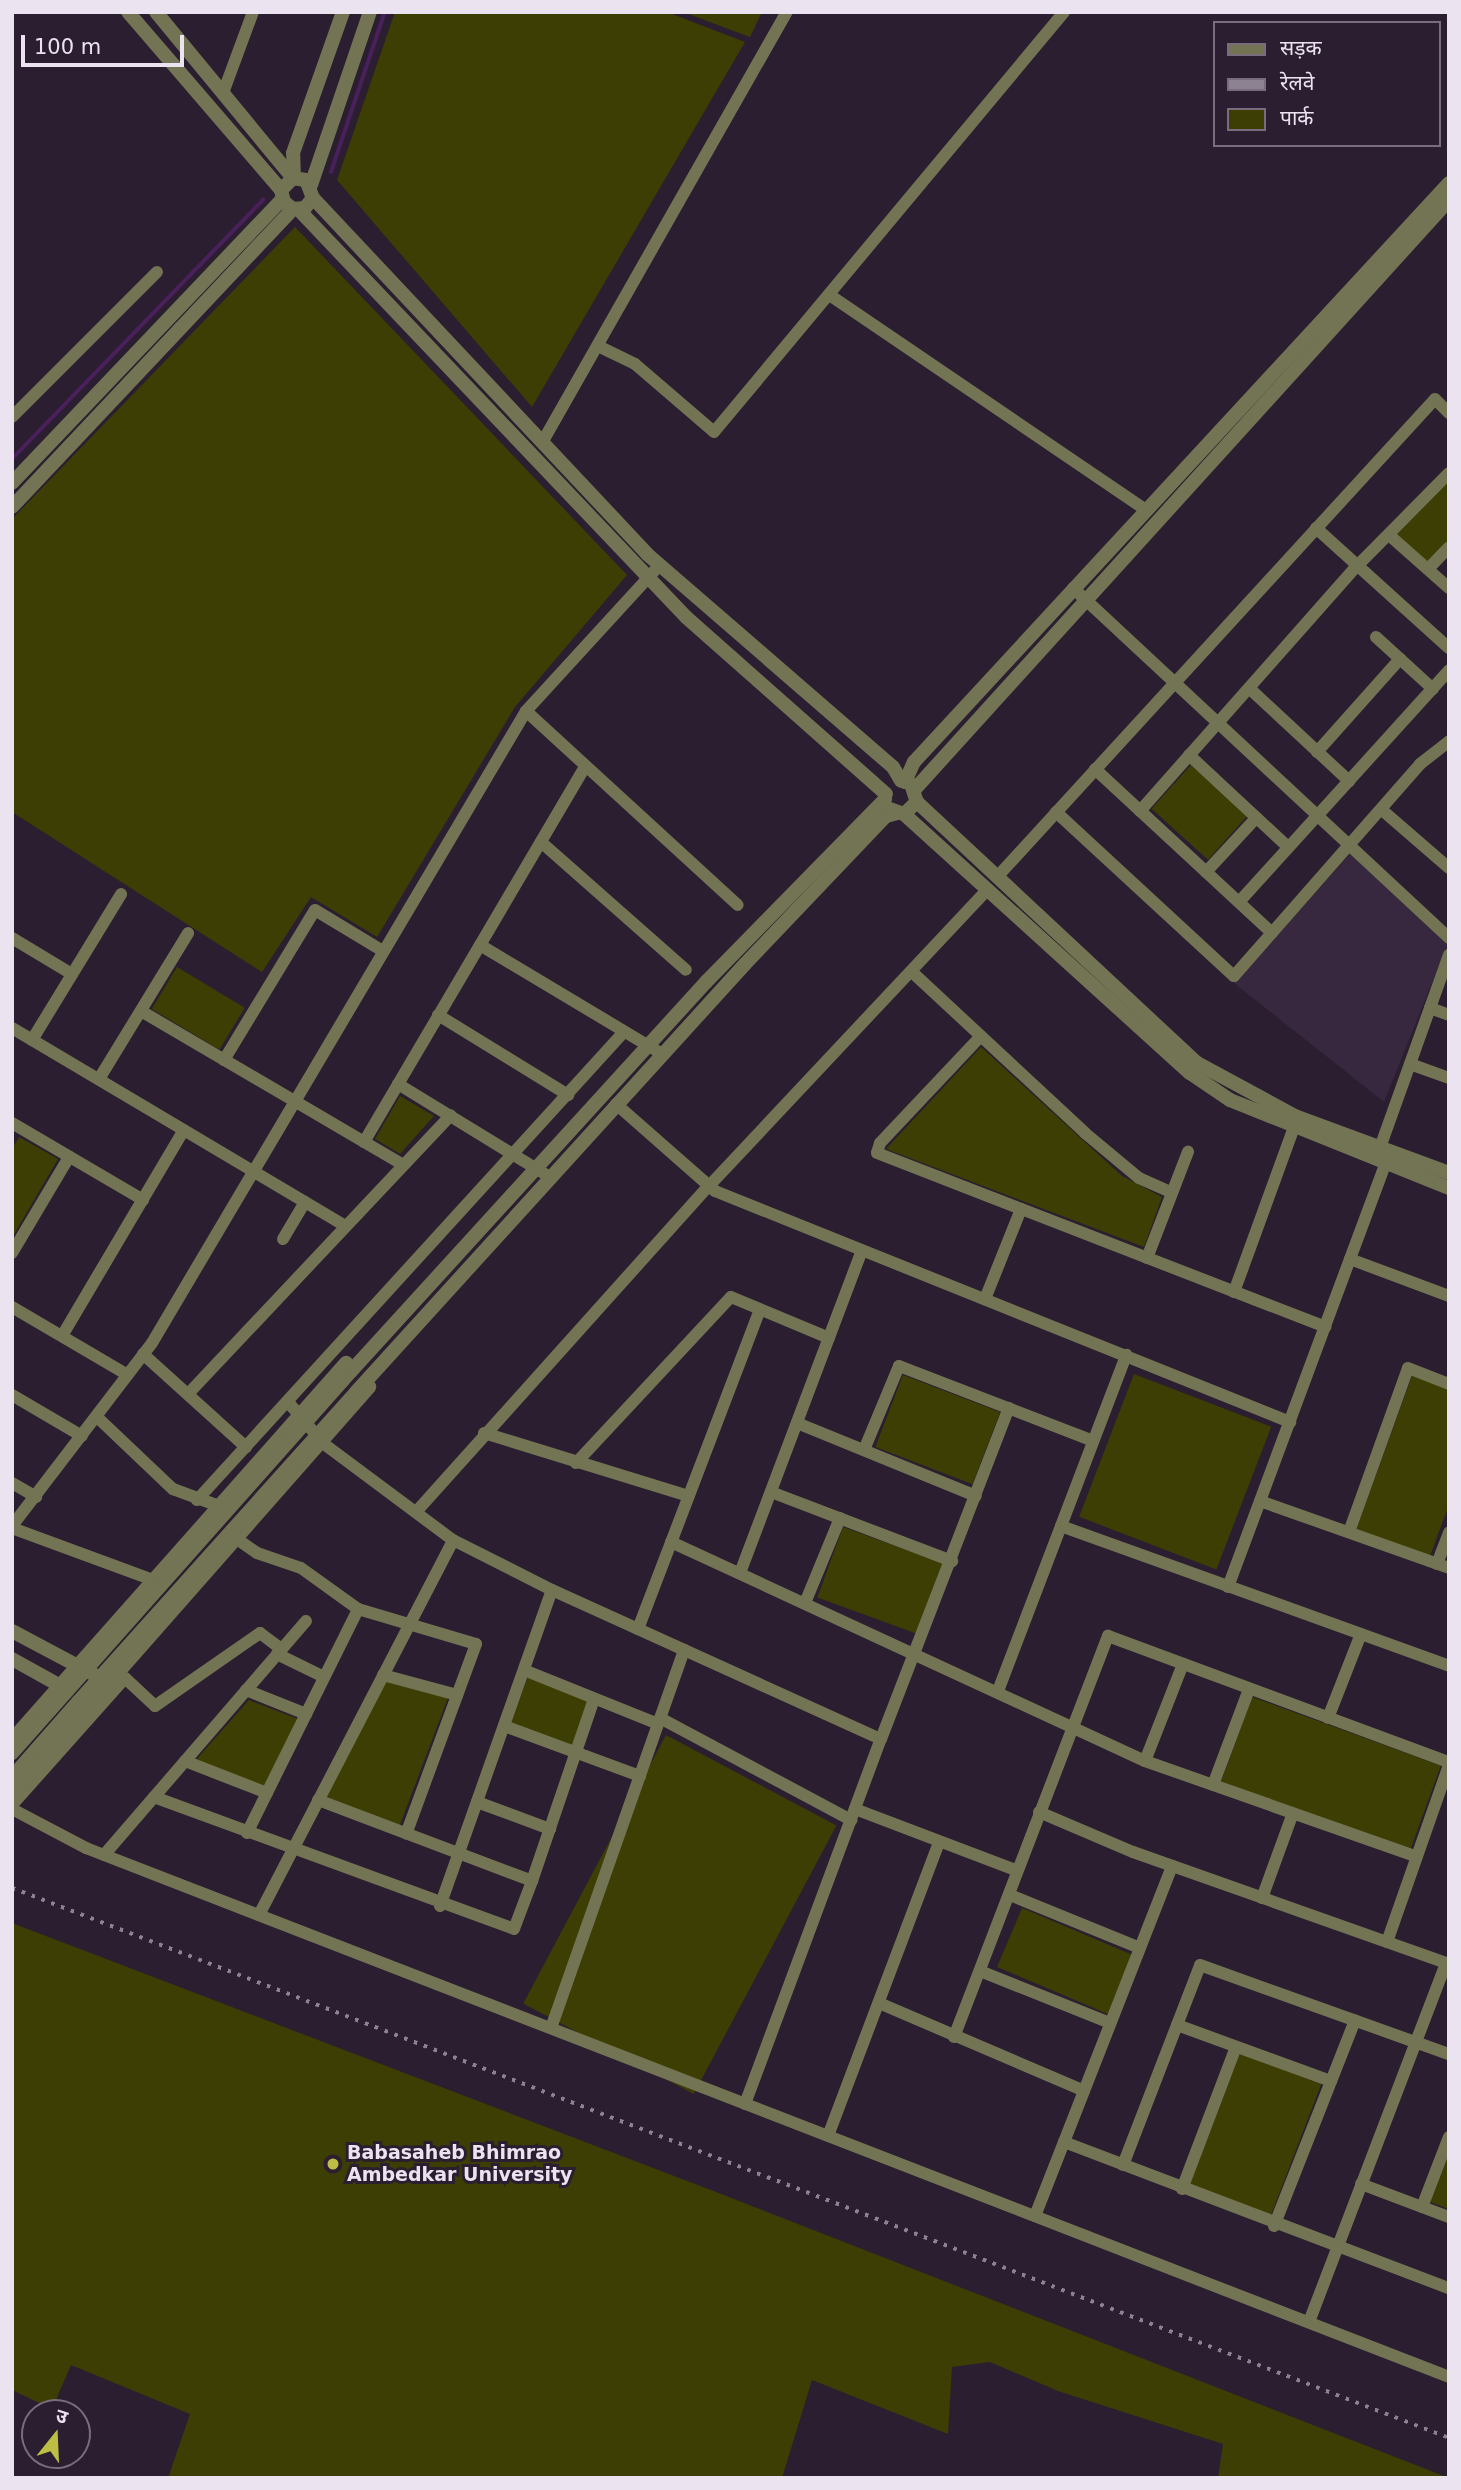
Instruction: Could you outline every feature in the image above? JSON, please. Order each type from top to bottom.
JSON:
[{"type":"street","points":[[128,12],[296,210],[646,578],[885,797],[900,814],[1190,1073],[1250,1102],[1383,1156],[1449,1188]]},
{"type":"street","points":[[156,12],[294,178],[312,191],[660,565],[893,767],[910,789],[997,877],[1197,1063],[1293,1130],[1449,1173]]},
{"type":"street","points":[[223,93],[253,12]]},
{"type":"street","points":[[12,482],[294,178],[293,153],[343,12]]},
{"type":"street","points":[[12,507],[312,191],[370,12]]},
{"type":"street","points":[[543,441],[787,12]]},
{"type":"street","points":[[598,345],[635,364],[714,432],[831,296],[1064,12]]},
{"type":"street","points":[[900,814],[910,789],[1079,593],[1387,258],[1449,183]]},
{"type":"street","points":[[1079,593],[1145,509],[1387,258],[1449,200]]},
{"type":"street","points":[[12,417],[157,272]]},
{"type":"street","points":[[831,296],[1145,509]]},
{"type":"street","points":[[997,877],[1435,400],[1449,413]]},
{"type":"street","points":[[1140,811],[1358,565],[1449,473]]},
{"type":"street","points":[[1316,528],[1449,648]]},
{"type":"street","points":[[1389,535],[1449,588]]},
{"type":"street","points":[[1428,569],[1449,547]]},
{"type":"street","points":[[153,1580],[58,1549],[12,1527],[144,1354],[526,711],[660,565]]},
{"type":"street","points":[[1079,593],[1446,929]]},
{"type":"street","points":[[1376,637],[1433,688]]},
{"type":"street","points":[[1317,752],[1401,659]]},
{"type":"street","points":[[1239,902],[1449,670]]},
{"type":"street","points":[[1249,688],[1349,781]]},
{"type":"street","points":[[526,711],[584,769],[738,905]]},
{"type":"street","points":[[1056,812],[1234,976],[1420,764],[1449,741]]},
{"type":"street","points":[[1189,755],[1289,848]]},
{"type":"street","points":[[364,1142],[584,769]]},
{"type":"street","points":[[1095,769],[1272,933]]},
{"type":"street","points":[[12,1777],[616,1104],[657,1049],[885,797],[910,789]]},
{"type":"street","points":[[1382,810],[1449,868]]},
{"type":"street","points":[[12,1753],[343,1380],[537,1168],[886,816],[900,814]]},
{"type":"street","points":[[1206,872],[1256,818]]},
{"type":"street","points":[[541,842],[686,970]]},
{"type":"street","points":[[416,1513],[484,1433],[709,1186],[987,890]]},
{"type":"street","points":[[32,1040],[121,894]]},
{"type":"street","points":[[224,1060],[315,910],[383,951]]},
{"type":"street","points":[[99,1079],[188,933]]},
{"type":"street","points":[[12,938],[72,974]]},
{"type":"street","points":[[480,945],[657,1049]]},
{"type":"street","points":[[1228,1587],[1350,1259],[1410,1064],[1449,955]]},
{"type":"street","points":[[912,972],[1139,1178],[1172,1194]]},
{"type":"street","points":[[1430,1008],[1449,1015]]},
{"type":"street","points":[[141,1011],[403,1165]]},
{"type":"street","points":[[438,1015],[568,1095]]},
{"type":"street","points":[[12,1028],[344,1226]]},
{"type":"street","points":[[197,1500],[515,1155],[624,1032]]},
{"type":"street","points":[[981,1036],[880,1143],[877,1153],[1325,1327]]},
{"type":"street","points":[[1410,1064],[1449,1078]]},
{"type":"street","points":[[398,1084],[550,1177]]},
{"type":"street","points":[[616,1104],[709,1186],[1290,1422]]},
{"type":"street","points":[[188,1394],[451,1115]]},
{"type":"street","points":[[14,1129],[143,1200]]},
{"type":"street","points":[[62,1336],[184,1130]]},
{"type":"street","points":[[1234,1292],[1293,1130]]},
{"type":"street","points":[[1147,1258],[1188,1152]]},
{"type":"street","points":[[12,1253],[69,1157]]},
{"type":"street","points":[[283,1239],[305,1202]]},
{"type":"street","points":[[985,1299],[1021,1209]]},
{"type":"street","points":[[740,1573],[862,1250]]},
{"type":"street","points":[[1350,1259],[1449,1296]]},
{"type":"street","points":[[576,1463],[731,1297],[829,1338]]},
{"type":"street","points":[[12,1307],[128,1375]]},
{"type":"street","points":[[638,1629],[760,1310]]},
{"type":"street","points":[[12,1740],[354,1353],[373,1347]]},
{"type":"street","points":[[144,1354],[246,1447]]},
{"type":"street","points":[[998,1691],[1126,1355]]},
{"type":"street","points":[[864,1450],[899,1366],[1093,1441]]},
{"type":"street","points":[[12,1793],[324,1444],[364,1396],[379,1367]]},
{"type":"street","points":[[1349,1532],[1408,1368],[1449,1384]]},
{"type":"street","points":[[12,1395],[82,1436]]},
{"type":"street","points":[[288,1402],[324,1444],[453,1540],[552,1590],[881,1739]]},
{"type":"street","points":[[745,2104],[881,1739],[917,1654],[1009,1408]]},
{"type":"street","points":[[97,1417],[173,1489],[219,1506]]},
{"type":"street","points":[[797,1423],[976,1496]]},
{"type":"street","points":[[484,1433],[689,1496]]},
{"type":"street","points":[[12,1483],[36,1497]]},
{"type":"street","points":[[771,1492],[952,1561]]},
{"type":"street","points":[[1260,1501],[1443,1566],[1449,1532]]},
{"type":"street","points":[[805,1603],[840,1518]]},
{"type":"street","points":[[1061,1526],[1449,1666]]},
{"type":"street","points":[[237,1539],[257,1553],[301,1568],[358,1609],[476,1644],[406,1834]]},
{"type":"street","points":[[258,1915],[453,1540]]},
{"type":"street","points":[[671,1542],[1145,1761],[1417,1857]]},
{"type":"street","points":[[440,1906],[552,1590]]},
{"type":"street","points":[[247,1833],[358,1609]]},
{"type":"street","points":[[104,1855],[306,1621]]},
{"type":"street","points":[[12,1631],[110,1682]]},
{"type":"street","points":[[324,1677],[279,1652],[260,1633],[155,1706],[125,1678],[12,1807],[104,1855],[1449,2377]]},
{"type":"street","points":[[1328,1718],[1361,1634]]},
{"type":"street","points":[[954,2037],[1010,1895],[1016,1870],[1070,1725],[1108,1636],[1449,1764],[1387,1942]]},
{"type":"street","points":[[551,2028],[684,1650]]},
{"type":"street","points":[[12,1659],[60,1685],[88,1706]]},
{"type":"street","points":[[1145,1761],[1183,1664]]},
{"type":"street","points":[[524,1670],[594,1699],[659,1721],[853,1815],[1016,1870]]},
{"type":"street","points":[[383,1675],[457,1695]]},
{"type":"street","points":[[1213,1785],[1249,1689]]},
{"type":"street","points":[[246,1690],[306,1714]]},
{"type":"street","points":[[154,1797],[440,1906],[514,1929],[594,1699]]},
{"type":"street","points":[[504,1726],[640,1776]]},
{"type":"street","points":[[185,1761],[267,1793]]},
{"type":"street","points":[[318,1800],[532,1881]]},
{"type":"street","points":[[477,1802],[550,1829]]},
{"type":"street","points":[[1039,1812],[1172,1866],[1447,1963],[1309,2322]]},
{"type":"street","points":[[1262,1898],[1293,1813]]},
{"type":"street","points":[[828,2136],[939,1842]]},
{"type":"street","points":[[1035,2216],[1172,1866]]},
{"type":"street","points":[[1010,1895],[1140,1948]]},
{"type":"street","points":[[1123,2165],[1200,1965],[1449,2054]]},
{"type":"street","points":[[980,1971],[1110,2023]]},
{"type":"street","points":[[879,2003],[1084,2091]]},
{"type":"street","points":[[1274,2226],[1355,2020]]},
{"type":"street","points":[[1177,2025],[1331,2081]]},
{"type":"street","points":[[1181,2189],[1236,2047]]},
{"type":"street","points":[[1422,2207],[1449,2137]]},
{"type":"street","points":[[1064,2142],[1274,2226],[1449,2288]]},
{"type":"street","points":[[1361,2185],[1449,2217]]},
{"type":"shaded area","points":[[1352,852],[1448,943],[1384,1102],[1234,983]]},
{"type":"green space","points":[[395,12],[667,12],[745,42],[532,407],[337,180]]},
{"type":"green space","points":[[683,12],[762,12],[750,37]]},
{"type":"green space","points":[[295,227],[627,575],[515,707],[377,937],[311,897],[262,972],[12,812],[12,519]]},
{"type":"green space","points":[[1449,478],[1449,540],[1427,563],[1396,535]]},
{"type":"green space","points":[[1191,765],[1247,816],[1208,860],[1152,809]]},
{"type":"green space","points":[[177,967],[245,1008],[219,1050],[152,1009]]},
{"type":"green space","points":[[981,1047],[1122,1176],[1162,1197],[1144,1247],[886,1149]]},
{"type":"green space","points":[[400,1096],[434,1116],[400,1154],[375,1139]]},
{"type":"green space","points":[[19,1137],[58,1159],[12,1238],[12,1149]]},
{"type":"green space","points":[[1134,1374],[1271,1427],[1216,1570],[1079,1517]]},
{"type":"green space","points":[[903,1375],[1000,1412],[972,1484],[875,1447]]},
{"type":"green space","points":[[1412,1376],[1449,1389],[1449,1505],[1430,1556],[1356,1530]]},
{"type":"green space","points":[[843,1527],[943,1563],[917,1634],[817,1597]]},
{"type":"green space","points":[[528,1677],[596,1703],[577,1753],[509,1726]]},
{"type":"green space","points":[[386,1681],[448,1698],[398,1830],[322,1801]]},
{"type":"green space","points":[[1252,1697],[1441,1766],[1410,1850],[1221,1782]]},
{"type":"green space","points":[[249,1700],[298,1719],[264,1787],[195,1761]]},
{"type":"green space","points":[[666,1735],[836,1826],[694,2094],[523,2003]]},
{"type":"green space","points":[[1022,1908],[1133,1955],[1108,2014],[997,1967]]},
{"type":"green space","name":"Babasaheb Bhimrao Ambedkar University","points":[[12,1923],[716,2192],[1449,2478],[1218,2478],[1223,2444],[1058,2391],[990,2362],[952,2367],[948,2434],[812,2380],[782,2478],[168,2478],[190,2414],[71,2365],[56,2399],[31,2399],[12,2390]]},
{"type":"green space","points":[[1240,2053],[1321,2084],[1271,2216],[1189,2185]]},
{"type":"green space","points":[[1449,2154],[1449,2209],[1430,2202]]},
{"type":"waterway","points":[[331,172],[385,12]]},
{"type":"waterway","points":[[12,459],[263,200]]},
{"type":"railway","points":[[12,1888],[1449,2438]]},
{"type":"place","name":"Babasaheb Bhimrao Ambedkar University","points":[[333,2164]]}]
